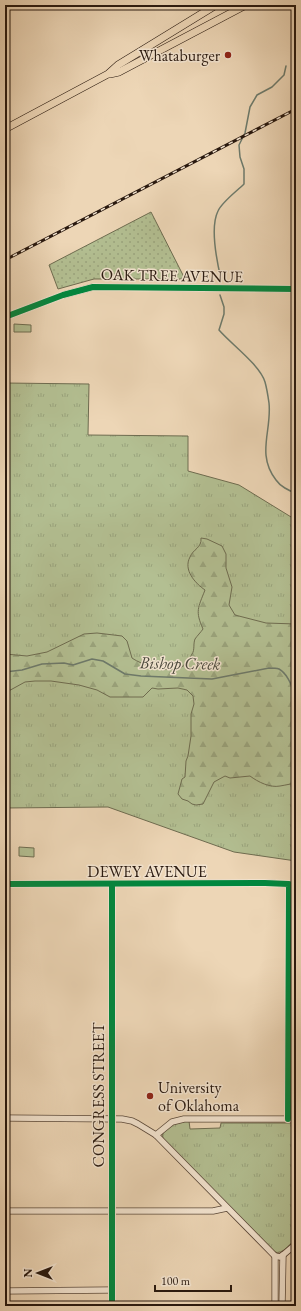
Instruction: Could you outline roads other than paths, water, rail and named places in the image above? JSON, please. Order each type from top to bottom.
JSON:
[{"type":"main road","points":[[5,129],[108,74],[154,43],[216,5]]},
{"type":"main road","points":[[108,74],[119,72],[246,5]]},
{"type":"street","name":"OAK TREE AVENUE","points":[[5,317],[63,295],[93,287],[296,290]]},
{"type":"street","name":"DEWEY AVENUE","points":[[5,884],[289,884],[289,1004]]},
{"type":"street","name":"CONGRESS STREET","points":[[112,884],[112,1306]]},
{"type":"street","points":[[288,1119],[289,1004],[296,1004]]},
{"type":"street","points":[[5,1118],[112,1119],[132,1121],[156,1136],[275,1256],[280,1257],[296,1244]]},
{"type":"street","points":[[156,1136],[172,1122],[184,1119],[296,1119]]},
{"type":"street","points":[[5,1211],[213,1211],[227,1208]]},
{"type":"street","points":[[282,1306],[283,1255]]},
{"type":"street","points":[[274,1306],[275,1256]]},
{"type":"street","points":[[5,1291],[112,1290]]},
{"type":"waterway","points":[[221,279],[214,235],[218,211],[223,204],[244,184],[244,169],[240,157],[239,145],[245,133],[250,107],[257,95],[272,87],[284,75],[286,66]]},
{"type":"waterway","points":[[220,295],[224,307],[224,314],[219,330],[251,362],[262,375],[265,382],[269,403],[269,423],[266,452],[270,470],[280,484],[288,490],[296,493]]},
{"type":"waterway","name":"Bishop Creek","points":[[5,672],[22,670],[42,664],[64,663],[73,665],[92,659],[103,661],[125,674],[141,676],[212,679],[274,668],[279,669],[285,674],[296,696]]},
{"type":"railway","points":[[5,260],[296,109]]},
{"type":"place","name":"Whataburger","points":[[228,55]]},
{"type":"place","name":"University of Oklahoma","points":[[150,1096]]}]
